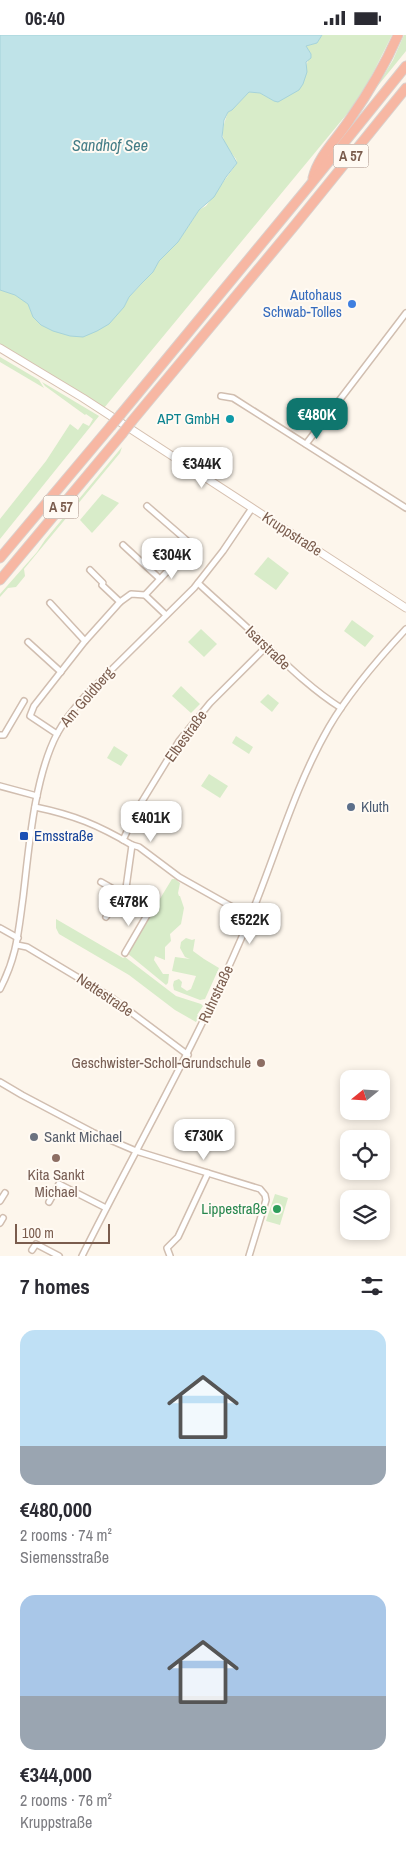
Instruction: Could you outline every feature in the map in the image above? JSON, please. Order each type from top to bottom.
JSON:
[{"type":"highway","points":[[310,185],[321,158],[373,86],[388,59],[398,35]]},
{"type":"highway","name":"A 57","points":[[0,558],[310,185],[406,66]]},
{"type":"highway","name":"A 57","points":[[0,580],[295,225],[406,88]]},
{"type":"street","points":[[306,444],[406,313]]},
{"type":"street","name":"Kruppstraße","points":[[0,348],[83,398],[406,608]]},
{"type":"street","points":[[220,396],[233,398],[406,508]]},
{"type":"street","points":[[144,595],[192,545],[147,506]]},
{"type":"street","name":"Am Goldberg","points":[[0,989],[14,959],[37,796],[57,734],[86,694],[198,583],[223,551],[252,508]]},
{"type":"street","points":[[123,545],[160,579]]},
{"type":"street","points":[[90,570],[103,583],[102,585],[120,602]]},
{"type":"street","name":"Isarstraße","points":[[198,583],[295,674],[320,695],[341,708]]},
{"type":"street","points":[[57,734],[30,716],[34,706],[85,641],[120,602],[131,593],[144,595],[166,615]]},
{"type":"street","points":[[50,603],[85,641]]},
{"type":"street","name":"Ruhrstraße","points":[[82,1256],[188,1055],[250,917],[302,783],[318,748],[341,708],[366,674],[406,629]]},
{"type":"street","points":[[28,642],[61,672]]},
{"type":"street","name":"Elbestraße","points":[[123,840],[138,808],[179,741],[210,703],[267,646]]},
{"type":"street","points":[[0,735],[4,735],[24,701],[34,706]]},
{"type":"street","points":[[0,786],[37,796]]},
{"type":"street","points":[[35,807],[72,816],[139,847],[176,875],[250,917]]},
{"type":"street","points":[[106,917],[126,889],[132,845]]},
{"type":"street","points":[[101,882],[150,910],[124,953]]},
{"type":"street","points":[[0,928],[18,938]]},
{"type":"street","name":"Nettestraße","points":[[17,945],[27,947],[112,998],[188,1055]]},
{"type":"street","points":[[0,1082],[94,1133],[136,1151],[258,1188],[262,1191],[266,1200],[249,1256]]},
{"type":"street","points":[[170,1256],[167,1248],[178,1237],[208,1173]]},
{"type":"street","points":[[50,1202],[59,1184],[106,1208]]},
{"type":"street","points":[[0,1201],[5,1193]]},
{"type":"street","points":[[32,1250],[36,1244],[59,1256]]},
{"type":"green space","points":[[322,35],[392,35],[368,83],[351,109],[104,408],[0,344],[0,290],[15,294],[28,304],[33,317],[41,325],[70,336],[124,307],[129,297],[153,272],[159,261],[178,242],[199,210],[206,206],[237,163],[223,137],[228,112],[249,92],[260,93],[274,101],[303,84],[311,54],[306,46],[317,43]]},
{"type":"green space","points":[[404,35],[406,35],[406,51],[376,88],[393,60]]},
{"type":"green space","points":[[0,357],[39,380],[44,388],[0,362]]},
{"type":"green space","points":[[42,382],[99,416],[0,539],[0,519],[46,461],[70,424],[78,430],[83,423],[89,426],[93,419]]},
{"type":"green space","points":[[122,447],[120,453],[24,569],[25,576],[16,587],[8,588],[0,597],[0,594],[37,552]]},
{"type":"green space","points":[[102,494],[119,503],[92,533],[80,520]]},
{"type":"green space","points":[[268,557],[289,573],[276,590],[254,574]]},
{"type":"green space","points":[[352,620],[374,636],[365,647],[344,631]]},
{"type":"green space","points":[[201,629],[217,644],[204,657],[188,642]]},
{"type":"green space","points":[[181,686],[200,704],[191,713],[172,696]]},
{"type":"green space","points":[[268,694],[279,703],[272,712],[260,702]]},
{"type":"green space","points":[[236,736],[253,747],[249,754],[232,743]]},
{"type":"green space","points":[[114,746],[128,755],[121,766],[107,758]]},
{"type":"green space","points":[[209,774],[228,786],[220,798],[201,786]]},
{"type":"green space","points":[[172,879],[180,883],[178,893],[184,908],[181,924],[170,934],[171,941],[165,947],[165,960],[155,956],[154,960],[163,974],[169,974],[166,985],[127,953]]},
{"type":"green space","points":[[56,919],[123,958],[125,957],[176,996],[201,1004],[203,1006],[197,1015],[199,1016],[196,1022],[175,1010],[129,975],[59,934],[56,928]]},
{"type":"green space","points":[[186,938],[195,939],[193,951],[219,968],[205,999],[200,1000],[174,990],[174,981],[179,979],[182,982],[181,987],[187,991],[191,989],[196,976],[172,971],[175,957],[190,959],[185,957],[180,948],[181,942]]},
{"type":"green space","name":"Lippestraße","points":[[275,1194],[288,1198],[280,1225],[266,1221]]},
{"type":"water","name":"Sandhof See","points":[[0,35],[322,35],[317,43],[306,46],[311,54],[311,58],[306,62],[307,72],[299,90],[278,102],[260,93],[249,92],[228,112],[224,120],[222,137],[237,163],[214,197],[199,210],[178,242],[159,261],[153,272],[129,297],[124,307],[109,324],[83,337],[70,336],[41,325],[33,317],[28,304],[15,295],[0,290]]},
{"type":"place","name":"Autohaus Schwab-Tolles","points":[[352,304]]},
{"type":"place","name":"APT GmbH","points":[[230,419]]},
{"type":"place","name":"Kluth","points":[[351,807]]},
{"type":"place","name":"Emsstraße","points":[[24,836]]},
{"type":"place","name":"Geschwister-Scholl-Grundschule","points":[[261,1063]]},
{"type":"place","name":"Sankt Michael","points":[[34,1137]]},
{"type":"place","name":"Kita Sankt Michael","points":[[56,1158]]},
{"type":"place","name":"Lippestraße","points":[[277,1209]]}]
